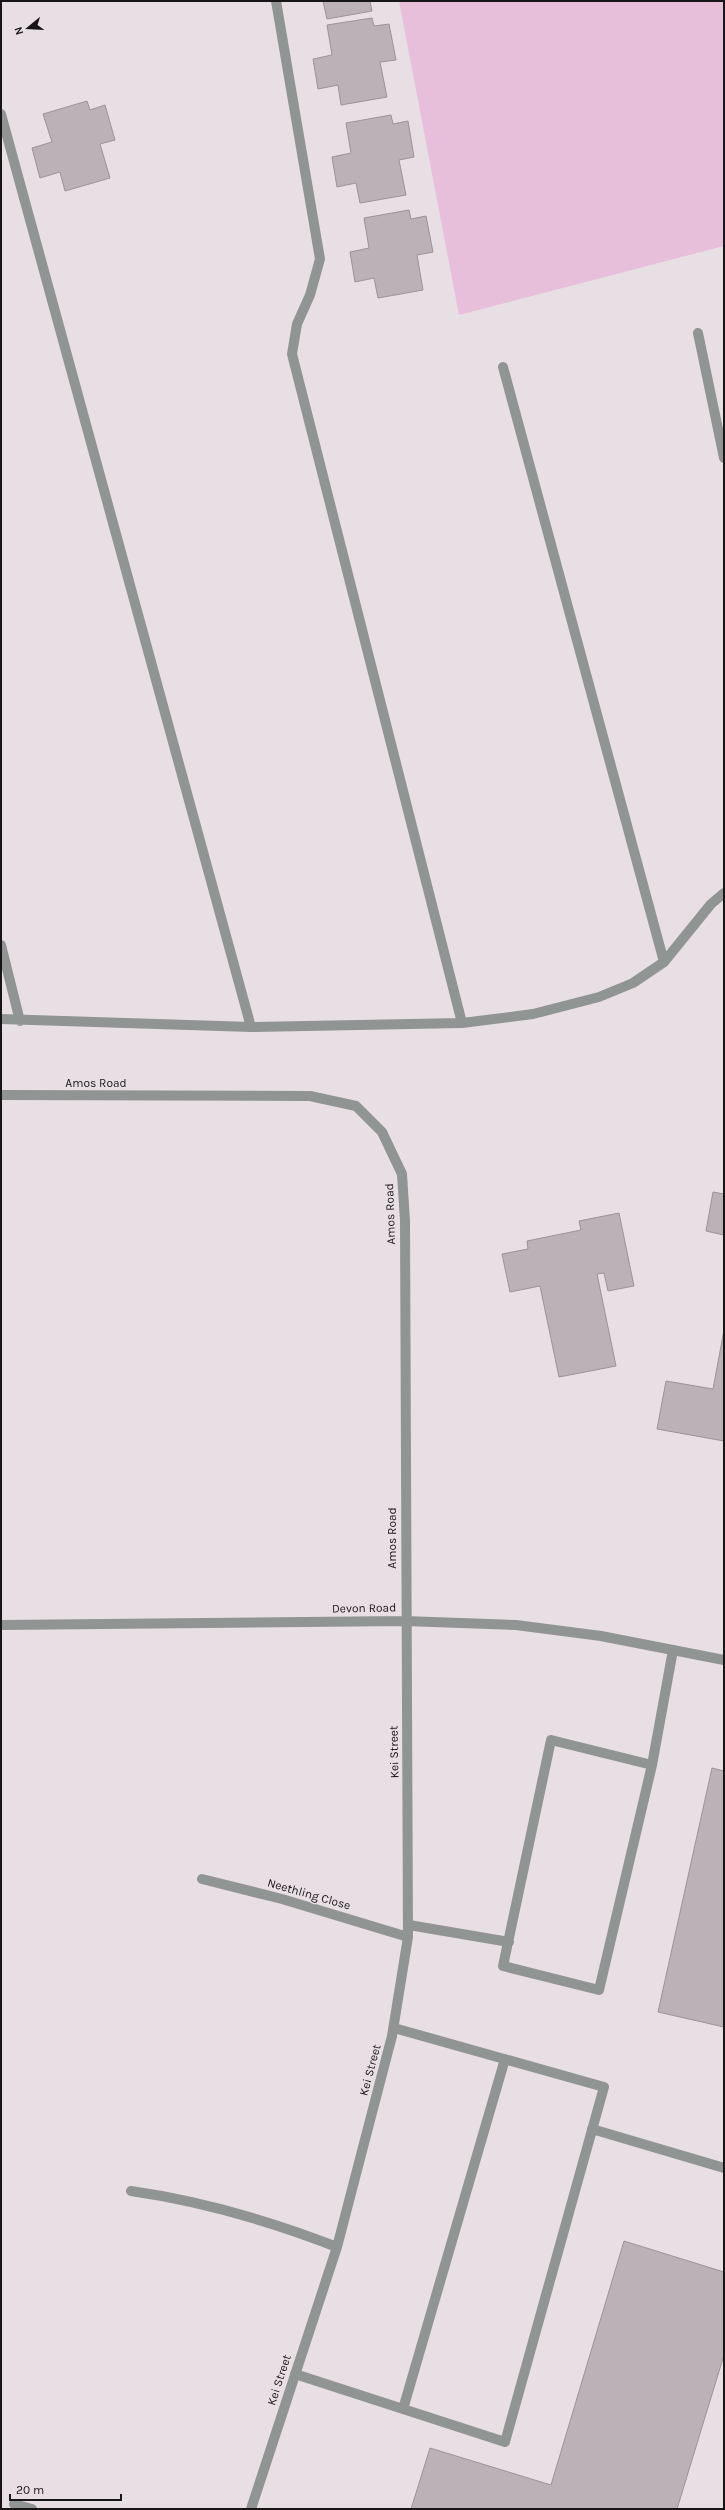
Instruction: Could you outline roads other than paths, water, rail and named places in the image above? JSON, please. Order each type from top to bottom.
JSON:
[{"type":"street","points":[[276,1],[320,258],[310,295],[297,324],[292,354],[462,1023]]},
{"type":"street","points":[[1,114],[250,1027]]},
{"type":"street","points":[[698,333],[724,458]]},
{"type":"street","points":[[503,367],[664,962]]},
{"type":"street","points":[[1,1019],[20,1021],[250,1027],[462,1023],[533,1014],[599,997],[633,983],[664,962],[711,904],[724,893]]},
{"type":"street","points":[[1,945],[20,1021]]},
{"type":"street","name":"Amos Road","points":[[1,1096],[310,1096],[356,1106],[382,1132],[402,1174],[404,1221],[405,1621]]},
{"type":"street","name":"Devon Road","points":[[1,1625],[405,1621],[516,1625],[602,1636],[724,1660]]},
{"type":"street","name":"Kei Street","points":[[251,2509],[336,2247],[394,2028],[409,1925],[405,1621]]},
{"type":"street","points":[[652,1765],[551,1740],[503,1966],[599,1990],[652,1765],[672,1650]]},
{"type":"street","name":"Neethling Close","points":[[202,1879],[282,1899],[408,1937]]},
{"type":"street","points":[[409,1925],[509,1942]]},
{"type":"street","points":[[295,2374],[505,2442],[604,2087],[394,2028]]},
{"type":"street","points":[[403,2409],[505,2059]]},
{"type":"street","points":[[592,2128],[724,2168]]},
{"type":"street","points":[[131,2191],[168,2196],[270,2222],[336,2247]]},
{"type":"street","points":[[14,2504],[32,2509]]}]
